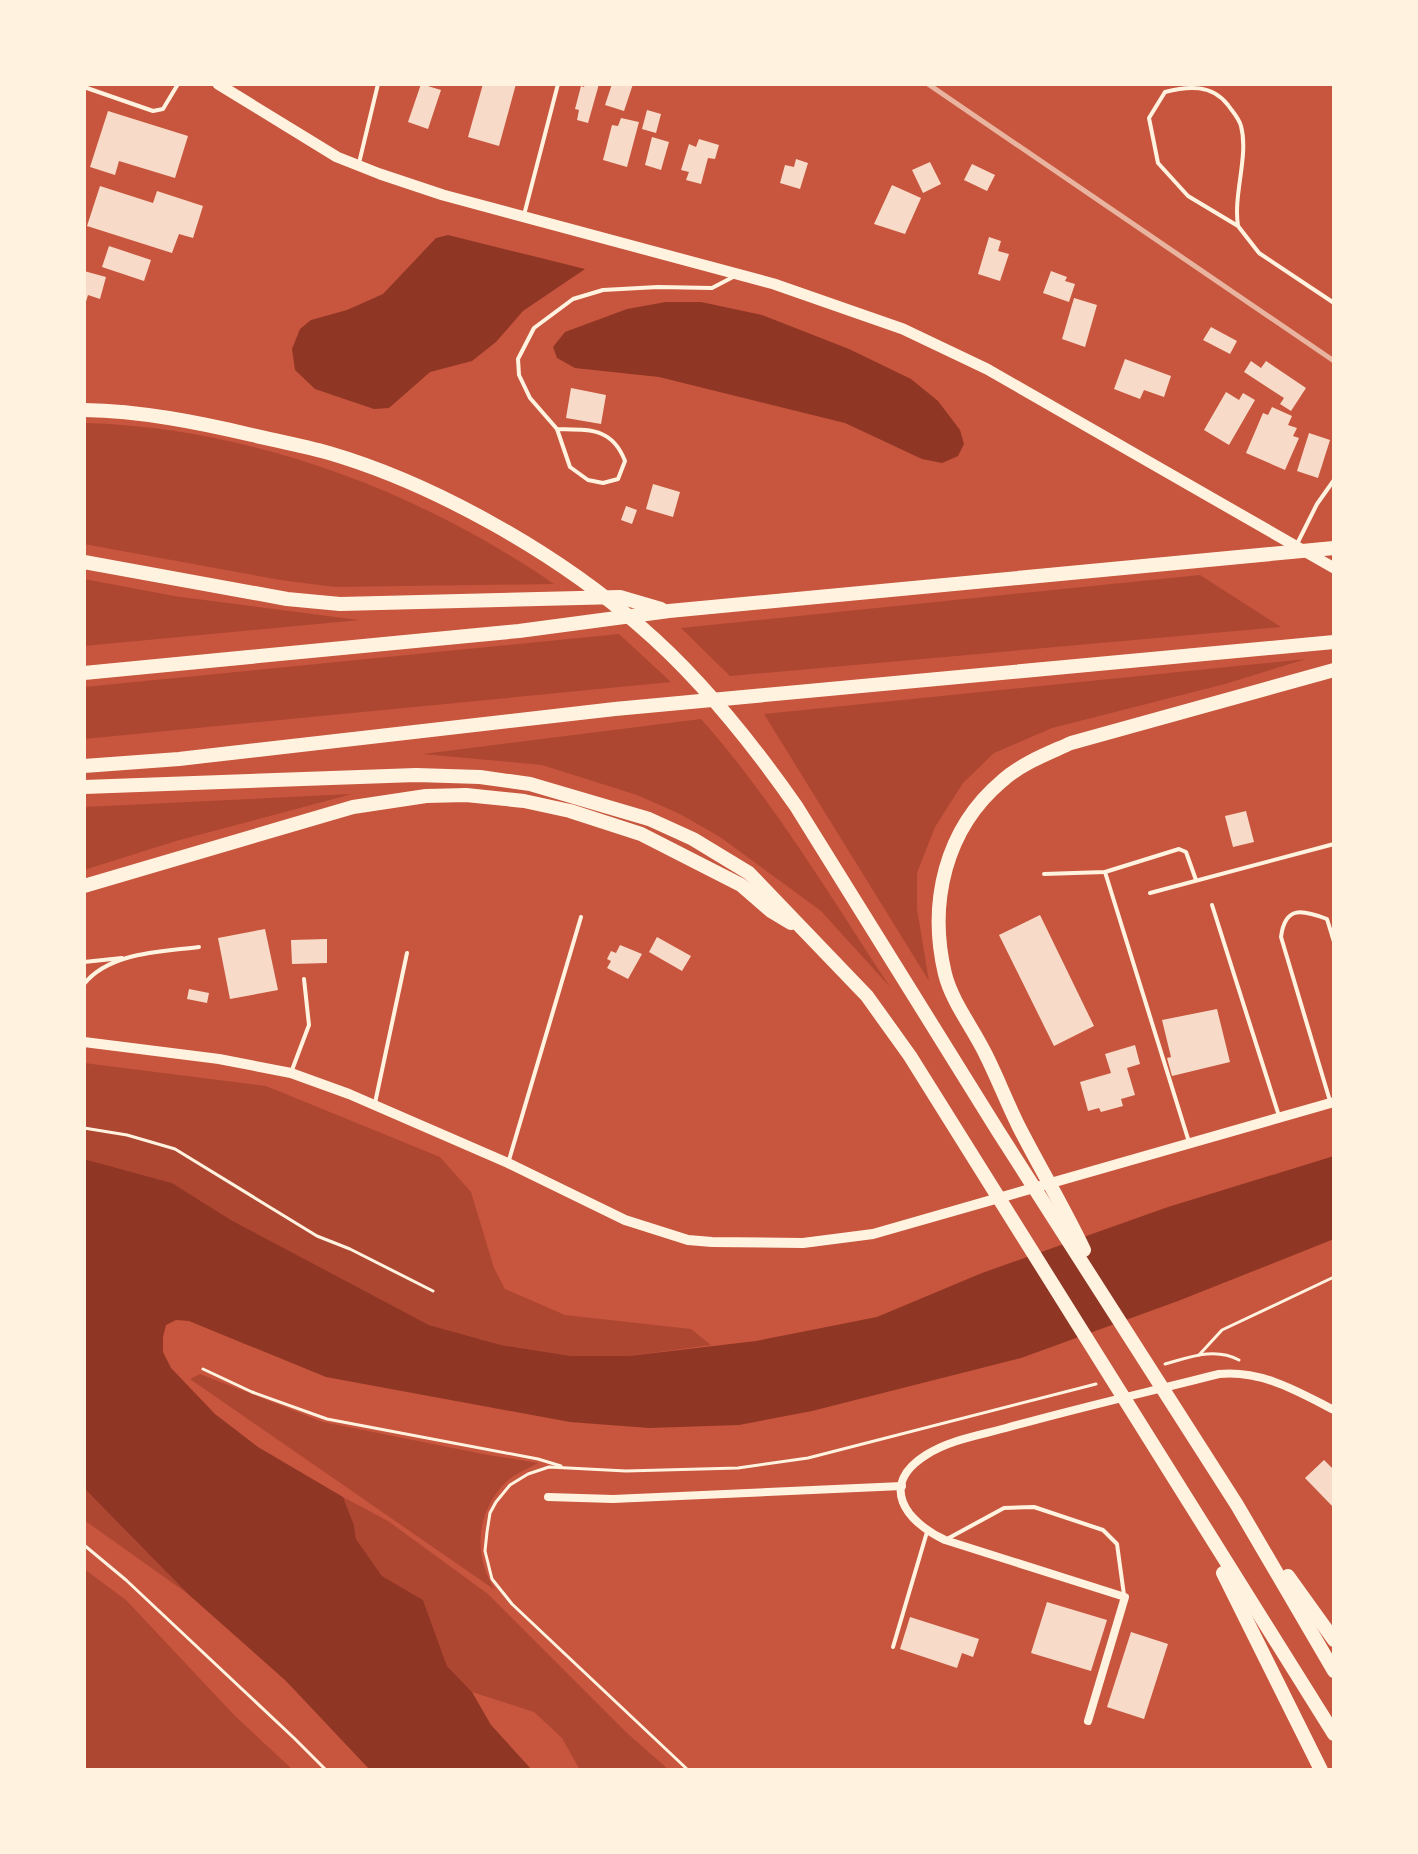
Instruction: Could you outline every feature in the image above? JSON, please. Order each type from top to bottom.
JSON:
[{"type":"highway","points":[[84,410],[204,423],[330,454],[386,474],[433,494],[518,540],[586,585],[642,628],[705,692],[765,761],[796,806],[1192,1436],[1237,1505],[1334,1640]]},
{"type":"highway","points":[[84,673],[519,631],[727,605],[1334,548]]},
{"type":"highway","points":[[84,562],[287,599],[340,604],[620,597],[669,611]]},
{"type":"highway","points":[[84,766],[179,759],[615,709],[1334,642]]},
{"type":"highway","points":[[1104,1294],[1064,1207],[1019,1127],[945,975],[938,914],[943,872],[958,835],[979,803],[1018,769],[1071,743],[1334,670]]},
{"type":"highway","points":[[84,787],[416,775],[480,777],[530,784],[649,819],[693,839],[749,873],[867,996],[910,1056],[1334,1734]]},
{"type":"highway","points":[[84,886],[353,807],[413,797],[466,795],[524,801],[570,811],[641,834],[741,885],[771,911],[808,933]]},
{"type":"highway","points":[[1179,1487],[1321,1770]]},
{"type":"highway","points":[[1237,1505],[1334,1671]]},
{"type":"main road","points":[[218,84],[337,157],[358,166],[443,195],[739,275],[844,307],[903,329],[987,369],[1334,568]]},
{"type":"street","points":[[84,1042],[219,1059],[291,1073],[508,1163],[625,1220],[688,1240],[724,1243],[803,1243],[873,1234],[1332,1103]]},
{"type":"street","points":[[1088,1721],[1125,1597],[927,1532],[910,1517],[903,1504],[902,1486],[915,1463],[942,1446],[1219,1374],[1237,1372],[1272,1380],[1334,1410]]},
{"type":"street","points":[[548,1497],[613,1499],[902,1486]]},
{"type":"lane","points":[[84,87],[153,111],[163,109],[178,84]]},
{"type":"lane","points":[[358,166],[378,84]]},
{"type":"lane","points":[[524,217],[558,84]]},
{"type":"lane","points":[[1238,226],[1235,206],[1243,141],[1241,124],[1220,94],[1203,89],[1180,88],[1165,92],[1149,118],[1158,163],[1188,196],[1238,226],[1259,253],[1334,303]]},
{"type":"lane","points":[[557,429],[590,430],[606,435],[619,446],[625,461],[618,479],[603,483],[588,480],[570,467],[557,429],[530,398],[519,375],[518,359],[534,328],[573,299],[603,290],[712,288],[739,275]]},
{"type":"lane","points":[[1296,546],[1317,504],[1334,480]]},
{"type":"lane","points":[[1150,893],[1334,844]]},
{"type":"lane","points":[[1044,874],[1105,872],[1179,849],[1186,852],[1196,880]]},
{"type":"lane","points":[[1105,872],[1190,1144]]},
{"type":"lane","points":[[1212,905],[1280,1118]]},
{"type":"lane","points":[[1332,1103],[1281,937],[1283,923],[1291,914],[1305,910],[1327,919],[1334,942]]},
{"type":"lane","points":[[508,1163],[581,917]]},
{"type":"lane","points":[[84,962],[199,947]]},
{"type":"lane","points":[[374,1106],[407,953]]},
{"type":"lane","points":[[84,984],[125,958]]},
{"type":"lane","points":[[291,1073],[309,1025],[304,979]]},
{"type":"lane","points":[[945,1540],[1004,1508],[1034,1507],[1103,1530],[1117,1544],[1125,1597]]},
{"type":"lane","points":[[893,1647],[927,1532]]},
{"type":"path","points":[[84,1128],[127,1135],[175,1149],[317,1236],[433,1291]]},
{"type":"path","points":[[1199,1355],[1222,1330],[1334,1277]]},
{"type":"path","points":[[203,1369],[252,1392],[327,1419],[538,1459],[568,1468]]},
{"type":"path","points":[[84,1545],[171,1622],[326,1770]]},
{"type":"shaded area","points":[[448,235],[585,269],[523,311],[496,342],[472,361],[430,372],[389,408],[374,409],[315,389],[295,370],[292,349],[300,329],[311,320],[347,310],[383,294],[436,238]]},
{"type":"shaded area","points":[[666,302],[701,302],[762,315],[849,349],[911,379],[938,401],[960,430],[964,444],[958,456],[942,463],[922,459],[845,423],[659,377],[575,368],[557,358],[553,347],[565,332],[627,309]]},
{"type":"shaded area","points":[[84,423],[146,427],[208,437],[270,451],[330,470],[447,520],[554,584],[335,587],[84,544]]},
{"type":"shaded area","points":[[1200,575],[1281,627],[730,676],[681,628]]},
{"type":"shaded area","points":[[84,579],[174,596],[359,620],[84,646]]},
{"type":"shaded area","points":[[619,634],[671,682],[84,739],[84,687]]},
{"type":"shaded area","points":[[1306,659],[1225,684],[1052,728],[994,753],[963,783],[935,827],[917,873],[917,909],[929,981],[764,714]]},
{"type":"shaded area","points":[[701,719],[777,816],[890,987],[821,911],[720,837],[680,814],[637,795],[542,765],[423,754]]},
{"type":"shaded area","points":[[352,794],[176,841],[84,870],[84,807]]},
{"type":"shaded area","points":[[84,1063],[266,1086],[440,1157],[471,1192],[494,1268],[505,1289],[565,1315],[691,1329],[711,1345],[629,1356],[571,1356],[501,1345],[429,1325],[231,1220],[172,1183],[84,1159]]},
{"type":"shaded area","points":[[1334,1156],[1334,1239],[1178,1301],[1021,1358],[812,1411],[739,1425],[649,1428],[570,1422],[326,1377],[189,1321],[176,1320],[166,1325],[163,1352],[171,1368],[215,1414],[258,1447],[343,1497],[356,1539],[382,1576],[423,1600],[447,1666],[472,1692],[491,1725],[532,1770],[370,1770],[286,1681],[188,1594],[84,1488],[84,1159],[172,1183],[231,1220],[429,1325],[501,1345],[571,1356],[629,1356],[756,1341],[877,1317],[982,1273],[1168,1207]]},
{"type":"shaded area","points":[[200,1374],[323,1422],[538,1463],[505,1483],[488,1507],[483,1521],[483,1563],[495,1590],[190,1379]]},
{"type":"shaded area","points":[[84,1488],[188,1594],[84,1520]]},
{"type":"shaded area","points":[[343,1497],[388,1521],[488,1594],[627,1733],[669,1770],[580,1770],[562,1738],[534,1712],[472,1692],[447,1666],[423,1600],[382,1576],[356,1539]]},
{"type":"shaded area","points":[[84,1569],[126,1600],[235,1716],[293,1770],[84,1770]]},
{"type":"building","points":[[421,84],[441,90],[428,129],[408,122]]},
{"type":"building","points":[[483,84],[516,84],[499,146],[468,137]]},
{"type":"building","points":[[599,84],[588,123],[577,120],[579,110],[575,109],[581,86]]},
{"type":"building","points":[[612,84],[633,84],[624,111],[605,105]]},
{"type":"building","points":[[647,110],[661,114],[656,133],[642,129]]},
{"type":"building","points":[[108,111],[188,136],[175,178],[119,161],[115,175],[90,167]]},
{"type":"building","points":[[621,118],[639,122],[627,167],[603,160],[612,125],[618,126]]},
{"type":"building","points":[[652,137],[669,142],[661,170],[645,165]]},
{"type":"building","points":[[699,139],[719,145],[715,159],[708,158],[701,184],[686,180],[689,172],[681,170],[689,144],[696,147]]},
{"type":"building","points":[[796,159],[808,163],[800,189],[780,183],[785,165],[794,167]]},
{"type":"building","points":[[930,162],[941,184],[923,193],[912,170]]},
{"type":"building","points":[[972,164],[995,175],[987,191],[964,180]]},
{"type":"building","points":[[892,185],[921,198],[905,234],[874,224]]},
{"type":"building","points":[[100,186],[153,203],[157,191],[203,206],[193,238],[179,234],[172,253],[87,226]]},
{"type":"building","points":[[989,237],[1001,241],[998,251],[1009,254],[1000,281],[978,274]]},
{"type":"building","points":[[109,246],[151,260],[144,281],[102,267]]},
{"type":"building","points":[[84,271],[106,277],[100,299],[88,295],[85,305]]},
{"type":"building","points":[[1051,271],[1075,284],[1069,302],[1043,293]]},
{"type":"building","points":[[1074,298],[1097,305],[1085,347],[1062,339]]},
{"type":"building","points":[[1211,327],[1237,341],[1230,354],[1203,340]]},
{"type":"building","points":[[1125,359],[1171,376],[1164,397],[1144,390],[1140,399],[1114,389]]},
{"type":"building","points":[[1251,361],[1261,368],[1266,361],[1306,388],[1291,411],[1280,404],[1284,398],[1244,372]]},
{"type":"building","points":[[571,388],[606,395],[601,424],[566,418]]},
{"type":"building","points":[[1226,392],[1239,400],[1243,393],[1255,400],[1229,445],[1204,430]]},
{"type":"building","points":[[1272,407],[1292,416],[1288,425],[1297,428],[1293,436],[1299,438],[1285,470],[1246,453],[1263,413],[1268,415]]},
{"type":"building","points":[[1309,433],[1330,440],[1318,478],[1297,471]]},
{"type":"building","points":[[653,484],[680,492],[673,517],[646,509]]},
{"type":"building","points":[[626,506],[637,510],[632,524],[621,520]]},
{"type":"building","points":[[1246,811],[1254,842],[1233,847],[1225,816]]},
{"type":"building","points":[[1040,915],[1094,1026],[1054,1046],[999,935]]},
{"type":"building","points":[[265,929],[278,990],[230,999],[218,938]]},
{"type":"building","points":[[657,937],[691,956],[682,971],[649,952]]},
{"type":"building","points":[[327,939],[327,963],[292,964],[291,940]]},
{"type":"building","points":[[620,945],[642,954],[628,979],[607,968],[611,951],[616,953]]},
{"type":"building","points":[[189,989],[209,993],[207,1003],[187,999]]},
{"type":"building","points":[[1217,1009],[1230,1062],[1172,1076],[1162,1020]]},
{"type":"building","points":[[1135,1045],[1140,1064],[1127,1068],[1135,1095],[1121,1099],[1123,1106],[1101,1112],[1099,1108],[1088,1111],[1080,1082],[1111,1073],[1105,1054]]},
{"type":"building","points":[[1324,1460],[1334,1470],[1334,1508],[1305,1478]]},
{"type":"building","points":[[1047,1602],[1107,1620],[1091,1671],[1031,1653]]},
{"type":"building","points":[[910,1617],[979,1639],[973,1657],[962,1653],[957,1668],[900,1649]]},
{"type":"building","points":[[1131,1632],[1168,1644],[1144,1719],[1107,1707]]},
{"type":"railway","points":[[928,84],[1334,361]]}]
